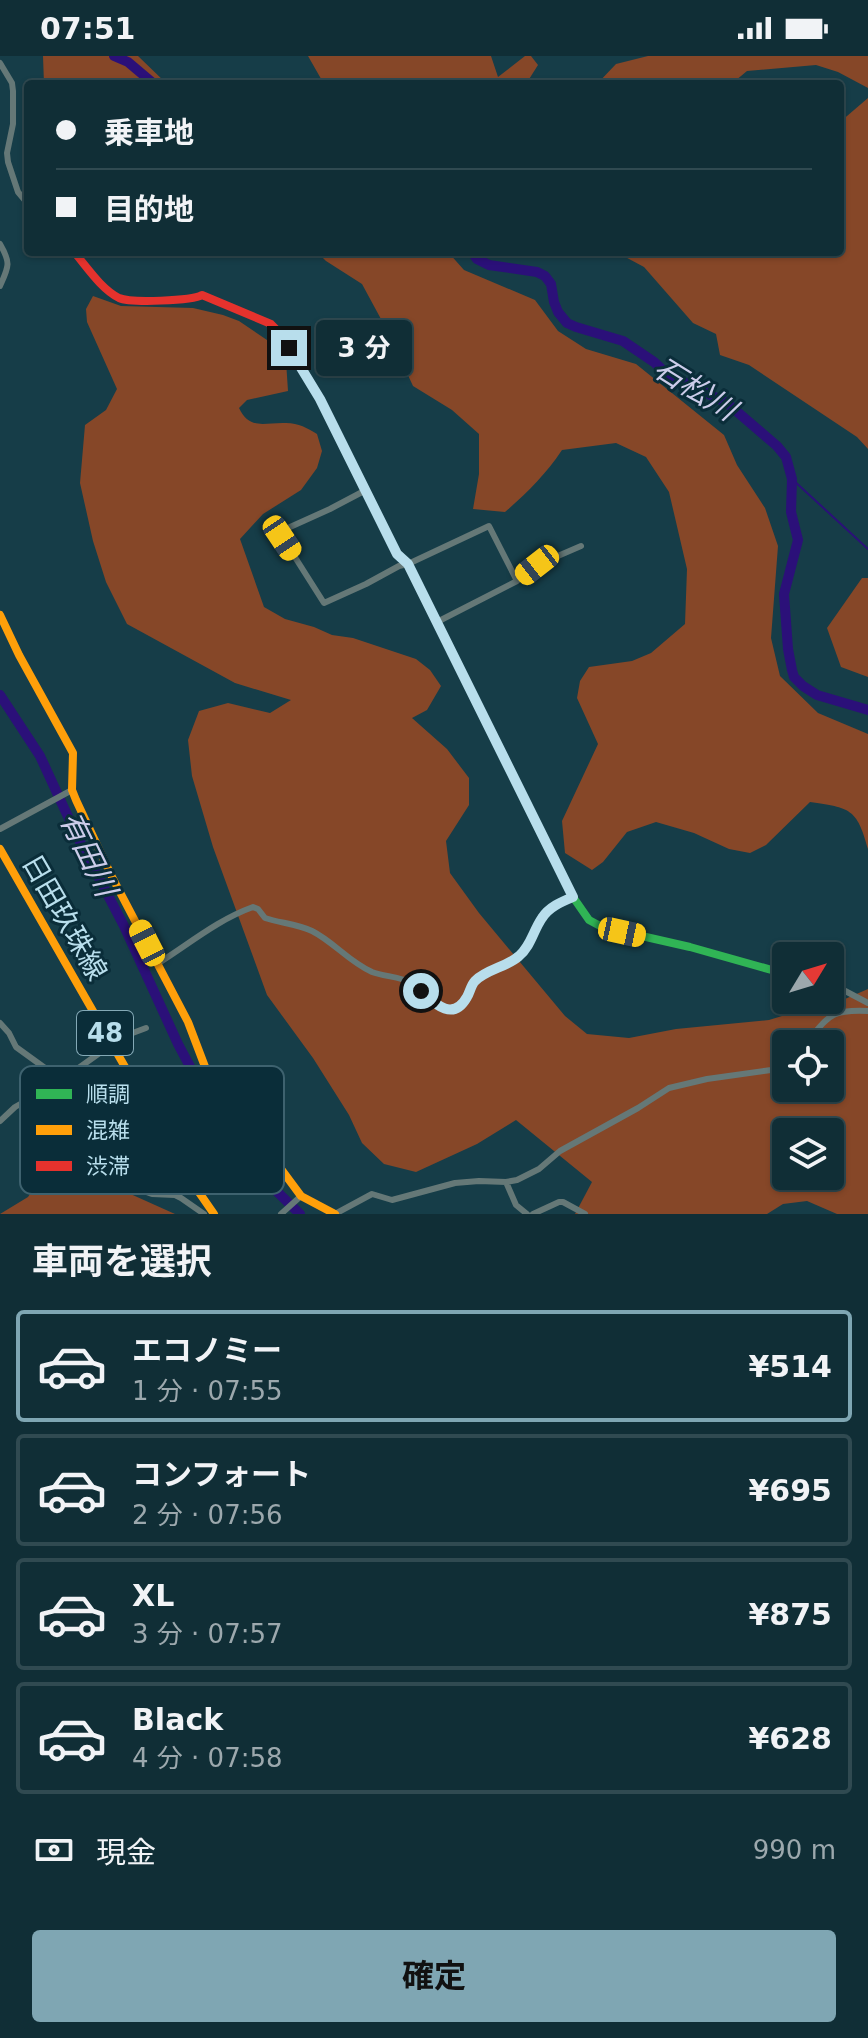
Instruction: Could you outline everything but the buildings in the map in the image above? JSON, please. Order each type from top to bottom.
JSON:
[{"type":"street","points":[[0,63],[12,83],[13,91],[8,162],[18,192],[24,199]]},
{"type":"street","points":[[0,244],[8,258],[8,267],[0,286]]},
{"type":"street","points":[[78,256],[105,287],[121,299],[174,300],[202,295],[271,324],[283,336],[320,399],[397,554],[408,564],[573,897],[589,920],[602,927],[772,970]]},
{"type":"street","points":[[366,490],[279,532],[324,603],[489,526],[517,581]]},
{"type":"street","points":[[437,622],[517,581],[537,565],[581,546]]},
{"type":"street","points":[[0,615],[73,753],[72,790],[111,875],[188,1022],[205,1066]]},
{"type":"street","points":[[0,829],[72,790]]},
{"type":"street","name":"日田玖珠線","points":[[0,849],[124,1066]]},
{"type":"street","points":[[157,964],[201,933],[253,907],[265,918],[315,932],[351,961],[374,973],[406,980],[442,1008],[452,1009],[466,1000],[473,982],[522,954],[548,911],[573,897]]},
{"type":"street","points":[[844,990],[868,1003]]},
{"type":"street","points":[[818,1030],[832,1015],[841,1011],[868,1011]]},
{"type":"street","points":[[0,1023],[16,1047],[42,1066]]},
{"type":"street","points":[[80,1066],[111,1043],[146,1028]]},
{"type":"street","points":[[284,1173],[310,1204],[335,1214],[372,1194],[392,1200],[455,1183],[506,1182],[528,1176],[560,1151],[669,1088],[772,1070]]},
{"type":"street","points":[[0,1121],[20,1104]]},
{"type":"street","points":[[506,1182],[516,1205],[516,1214]]},
{"type":"street","points":[[152,1194],[175,1195],[204,1214]]},
{"type":"street","name":"日田玖珠線","points":[[200,1194],[214,1214]]},
{"type":"street","points":[[281,1214],[301,1196]]},
{"type":"street","points":[[533,1214],[563,1202],[585,1214]]},
{"type":"street","points":[[516,1205],[527,1214]]},
{"type":"shaded area","points":[[43,56],[138,56],[163,80],[44,80]]},
{"type":"shaded area","points":[[308,56],[491,56],[498,77],[525,56],[531,56],[538,65],[529,80],[322,80]]},
{"type":"shaded area","points":[[648,56],[868,56],[868,88],[838,72],[816,65],[747,71],[736,80],[601,80],[616,64]]},
{"type":"shaded area","points":[[868,98],[868,449],[857,437],[749,365],[720,355],[716,334],[693,323],[644,267],[623,256],[844,256],[844,119]]},
{"type":"shaded area","points":[[321,256],[452,256],[464,270],[535,300],[558,331],[586,349],[636,364],[724,435],[737,465],[765,508],[778,546],[771,638],[780,676],[818,713],[868,734],[868,849],[860,825],[850,812],[810,802],[766,845],[750,853],[729,849],[694,833],[656,822],[627,832],[603,862],[592,870],[565,853],[562,821],[598,744],[577,698],[580,681],[589,667],[632,661],[651,653],[685,624],[687,569],[669,492],[646,457],[616,443],[562,450],[536,483],[505,512],[473,509],[479,474],[479,434],[452,410],[413,386],[362,284]]},
{"type":"shaded area","points":[[93,296],[121,306],[193,308],[239,321],[267,340],[286,361],[288,391],[247,400],[239,408],[253,423],[291,423],[306,428],[317,434],[322,451],[317,468],[301,490],[263,514],[240,539],[264,607],[285,619],[416,659],[430,670],[441,686],[427,710],[412,718],[447,749],[469,778],[469,805],[446,841],[450,873],[479,913],[565,1016],[587,1034],[629,1038],[676,1029],[769,1020],[788,1014],[844,1014],[844,999],[868,989],[868,1214],[837,1214],[807,1201],[783,1204],[767,1214],[575,1214],[592,1182],[516,1120],[477,1144],[416,1172],[384,1164],[362,1143],[349,1115],[313,1058],[267,995],[213,847],[192,776],[188,740],[199,711],[228,703],[270,713],[291,700],[235,683],[127,624],[106,582],[80,483],[85,425],[106,410],[117,389],[87,322],[86,309]]},
{"type":"shaded area","points":[[862,578],[868,578],[868,677],[841,667],[827,628]]},
{"type":"shaded area","points":[[30,1194],[130,1194],[175,1214],[0,1214]]},
{"type":"waterway","name":"石松川","points":[[114,56],[128,62],[149,80]]},
{"type":"waterway","name":"石松川","points":[[475,256],[489,265],[545,276],[551,284],[558,312],[567,323],[623,341],[667,374],[727,403],[777,446],[786,457],[792,479],[791,512],[798,540],[784,594],[788,649],[794,677],[817,695],[868,710]]},
{"type":"waterway","points":[[792,479],[868,549]]},
{"type":"waterway","name":"有田川","points":[[0,695],[40,756],[190,1066]]},
{"type":"waterway","name":"有田川","points":[[279,1194],[300,1214]]},
{"type":"traffic: fast","points":[[484,718],[573,897],[589,920],[602,927],[772,970]]},
{"type":"traffic: slow","points":[[0,615],[73,753],[72,790],[76,800],[111,875],[188,1022],[205,1066]]},
{"type":"traffic: slow","points":[[0,849],[124,1066]]},
{"type":"traffic: slow","points":[[284,1173],[301,1196],[335,1214]]},
{"type":"traffic: slow","points":[[200,1194],[214,1214]]},
{"type":"traffic: jam","points":[[77,256],[100,283],[119,298],[161,301],[202,295],[271,324],[283,336],[320,399],[397,554],[408,564],[484,718]]},
{"type":"route","points":[[289,348],[320,399],[397,554],[408,564],[573,897],[553,906],[541,919],[522,954],[473,982],[466,1000],[458,1006],[446,1010],[421,991]]}]
